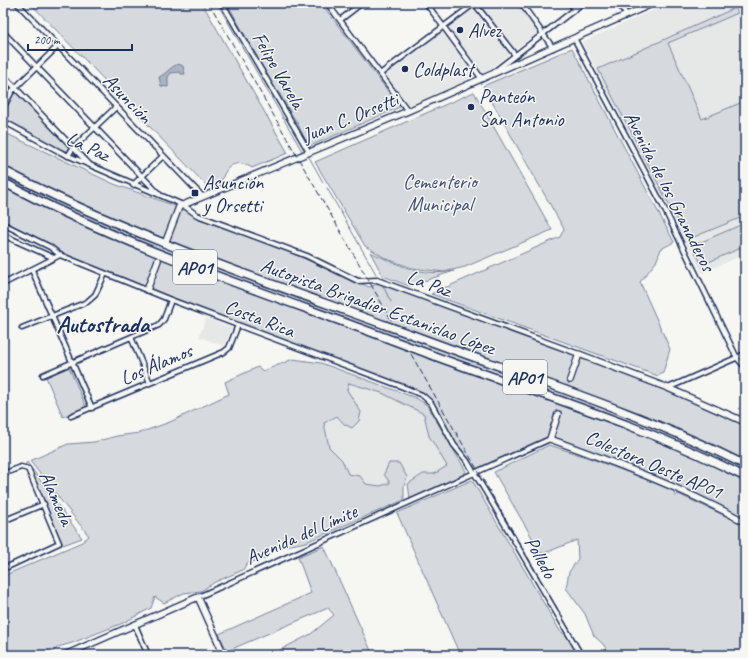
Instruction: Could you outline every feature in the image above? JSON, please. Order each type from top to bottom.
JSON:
[{"type":"highway","name":"Autopista Brigadier Estanislao López","points":[[3,170],[39,189],[140,234],[209,262],[617,410],[676,434],[745,465]]},
{"type":"highway","name":"Autopista Brigadier Estanislao López","points":[[3,182],[37,200],[117,236],[429,354],[603,416],[673,444],[745,477]]},
{"type":"street","name":"Asunción","points":[[17,3],[202,196]]},
{"type":"street","name":"Felipe Varela","points":[[222,3],[309,152]]},
{"type":"street","points":[[327,3],[408,111]]},
{"type":"street","points":[[340,20],[362,3]]},
{"type":"street","points":[[426,3],[482,79]]},
{"type":"street","points":[[380,74],[474,3],[515,55]]},
{"type":"street","points":[[521,3],[553,48]]},
{"type":"street","points":[[570,3],[575,9]]},
{"type":"street","points":[[490,75],[583,3]]},
{"type":"street","points":[[618,3],[627,15]]},
{"type":"street","name":"Juan C. Orsetti","points":[[183,204],[408,111],[654,3]]},
{"type":"street","points":[[3,32],[161,196]]},
{"type":"street","name":"Avenida de los Granaderos","points":[[574,38],[661,202],[737,358],[745,367]]},
{"type":"street","points":[[3,108],[16,88],[36,66],[58,46]]},
{"type":"street","points":[[3,75],[91,166]]},
{"type":"street","points":[[68,156],[73,148],[116,107]]},
{"type":"street","name":"La Paz","points":[[3,121],[68,156],[133,185],[183,204],[197,215],[307,256],[358,281],[377,280],[668,388],[745,422]]},
{"type":"street","points":[[133,185],[164,156]]},
{"type":"street","points":[[166,241],[178,207],[183,204]]},
{"type":"street","name":"Costa Rica","points":[[3,224],[50,247],[60,255],[105,274],[422,395],[431,403],[454,445],[474,474]]},
{"type":"street","points":[[3,235],[54,258]]},
{"type":"street","points":[[3,284],[60,255]]},
{"type":"street","points":[[147,290],[158,260]]},
{"type":"street","points":[[32,270],[92,408]]},
{"type":"street","points":[[22,328],[87,302],[95,295],[105,274]]},
{"type":"street","points":[[43,375],[159,325],[164,319],[171,300]]},
{"type":"street","name":"Los Álamos","points":[[72,416],[224,352],[229,348],[238,325]]},
{"type":"street","points":[[131,337],[150,383]]},
{"type":"street","points":[[570,380],[579,354]]},
{"type":"street","points":[[668,388],[745,354]]},
{"type":"street","points":[[550,439],[558,414]]},
{"type":"street","name":"Avenida del Límite","points":[[64,655],[71,654],[550,439]]},
{"type":"street","name":"Colectora Oeste AP01","points":[[550,439],[616,463],[704,500],[745,522]]},
{"type":"street","name":"Alameda","points":[[3,474],[24,467],[28,469],[44,504],[59,543],[3,569]]},
{"type":"street","name":"Polledo","points":[[474,474],[501,517],[581,655]]},
{"type":"street","points":[[3,521],[44,504]]},
{"type":"street","points":[[198,597],[224,655]]},
{"type":"street","points":[[135,625],[148,655]]},
{"type":"shaded area","points":[[518,3],[539,31],[515,50],[478,4]]},
{"type":"shaded area","points":[[669,3],[745,3],[745,254],[702,273],[582,42]]},
{"type":"shaded area","points":[[473,9],[509,54],[483,74],[448,28]]},
{"type":"shaded area","points":[[442,30],[477,76],[408,106],[384,74]]},
{"type":"shaded area","points":[[179,64],[183,66],[185,74],[181,74],[180,72],[171,73],[168,77],[168,87],[161,86],[159,77]]},
{"type":"shaded area","points":[[206,318],[232,328],[224,346],[199,337]]},
{"type":"shaded area","points":[[349,383],[382,393],[424,414],[429,436],[447,466],[434,474],[423,474],[404,486],[407,477],[380,486],[365,484],[360,476],[348,474],[342,460],[329,447],[324,423],[337,416],[343,424],[361,412],[347,390]]},
{"type":"green space","points":[[30,3],[202,3],[288,153],[252,168],[242,164],[233,165],[226,170],[222,180],[208,187]]},
{"type":"green space","name":"Cementerio Municipal","points":[[227,3],[321,3],[400,107],[308,147],[296,120],[279,93],[277,93]]},
{"type":"green space","points":[[735,8],[738,13],[668,43],[702,119],[745,101],[745,216],[689,239],[685,235],[598,69]]},
{"type":"green space","points":[[572,48],[674,242],[661,249],[656,262],[640,282],[670,349],[663,373],[658,376],[431,294],[560,237],[564,229],[483,86]]},
{"type":"green space","points":[[15,92],[17,92],[67,144],[69,147],[68,151],[62,150],[3,119],[3,111]]},
{"type":"green space","name":"Cementerio Municipal","points":[[474,92],[552,230],[465,267],[444,272],[412,268],[387,259],[365,246],[315,162]]},
{"type":"green space","points":[[3,132],[114,184],[178,207],[183,205],[369,287],[380,283],[394,287],[579,354],[745,422],[745,522],[704,500],[550,439],[474,474],[427,398],[60,255],[50,247],[3,224]]},
{"type":"green space","points":[[745,223],[745,246],[702,265],[692,246]]},
{"type":"green space","points":[[370,252],[410,269],[431,272],[454,271],[409,286],[383,276]]},
{"type":"green space","points":[[293,359],[321,363],[416,398],[427,405],[466,471],[461,478],[410,499],[408,484],[423,474],[434,474],[447,466],[429,436],[424,414],[382,393],[349,383],[347,390],[361,412],[359,421],[352,428],[344,424],[337,416],[324,423],[329,447],[342,460],[348,474],[360,476],[366,484],[380,486],[390,483],[384,474],[389,463],[399,463],[407,477],[404,486],[404,500],[306,542],[276,548],[264,559],[247,563],[243,570],[215,582],[201,591],[184,593],[164,603],[155,597],[151,608],[123,623],[58,647],[50,655],[3,655],[3,576],[82,542],[89,536],[30,461],[68,444],[94,442],[117,436],[139,433],[170,422],[229,394],[225,382],[258,367],[263,371]]},
{"type":"green space","points":[[69,367],[86,407],[63,417],[46,377]]},
{"type":"green space","points":[[549,445],[628,472],[674,491],[675,497],[678,494],[745,525],[745,655],[611,655],[602,643],[594,636],[585,614],[566,588],[569,572],[578,559],[577,540],[545,553],[541,553],[494,472]]},
{"type":"green space","points":[[27,462],[82,538],[63,545],[28,467],[25,465]]},
{"type":"green space","points":[[472,480],[560,631],[566,635],[578,655],[460,655],[397,513]]},
{"type":"green space","points":[[324,546],[373,655],[278,655],[276,652],[311,634],[334,615],[328,608],[227,651],[219,634],[311,593],[298,557]]},
{"type":"waterway","points":[[217,3],[302,151]]},
{"type":"waterway","points":[[309,157],[323,182]]},
{"type":"waterway","points":[[327,188],[376,274]]},
{"type":"waterway","points":[[382,284],[391,302]]},
{"type":"tunnel","points":[[558,414],[570,380]]},
{"type":"railway","points":[[209,3],[584,655]]},
{"type":"place","name":"Alvez","points":[[460,30]]},
{"type":"place","name":"Coldplast","points":[[405,69]]},
{"type":"place","name":"Panteón San Antonio","points":[[471,107]]},
{"type":"place","name":"Asunción y Orsetti","points":[[195,193]]},
{"type":"district","name":"Autostrada","points":[[103,324]]}]
